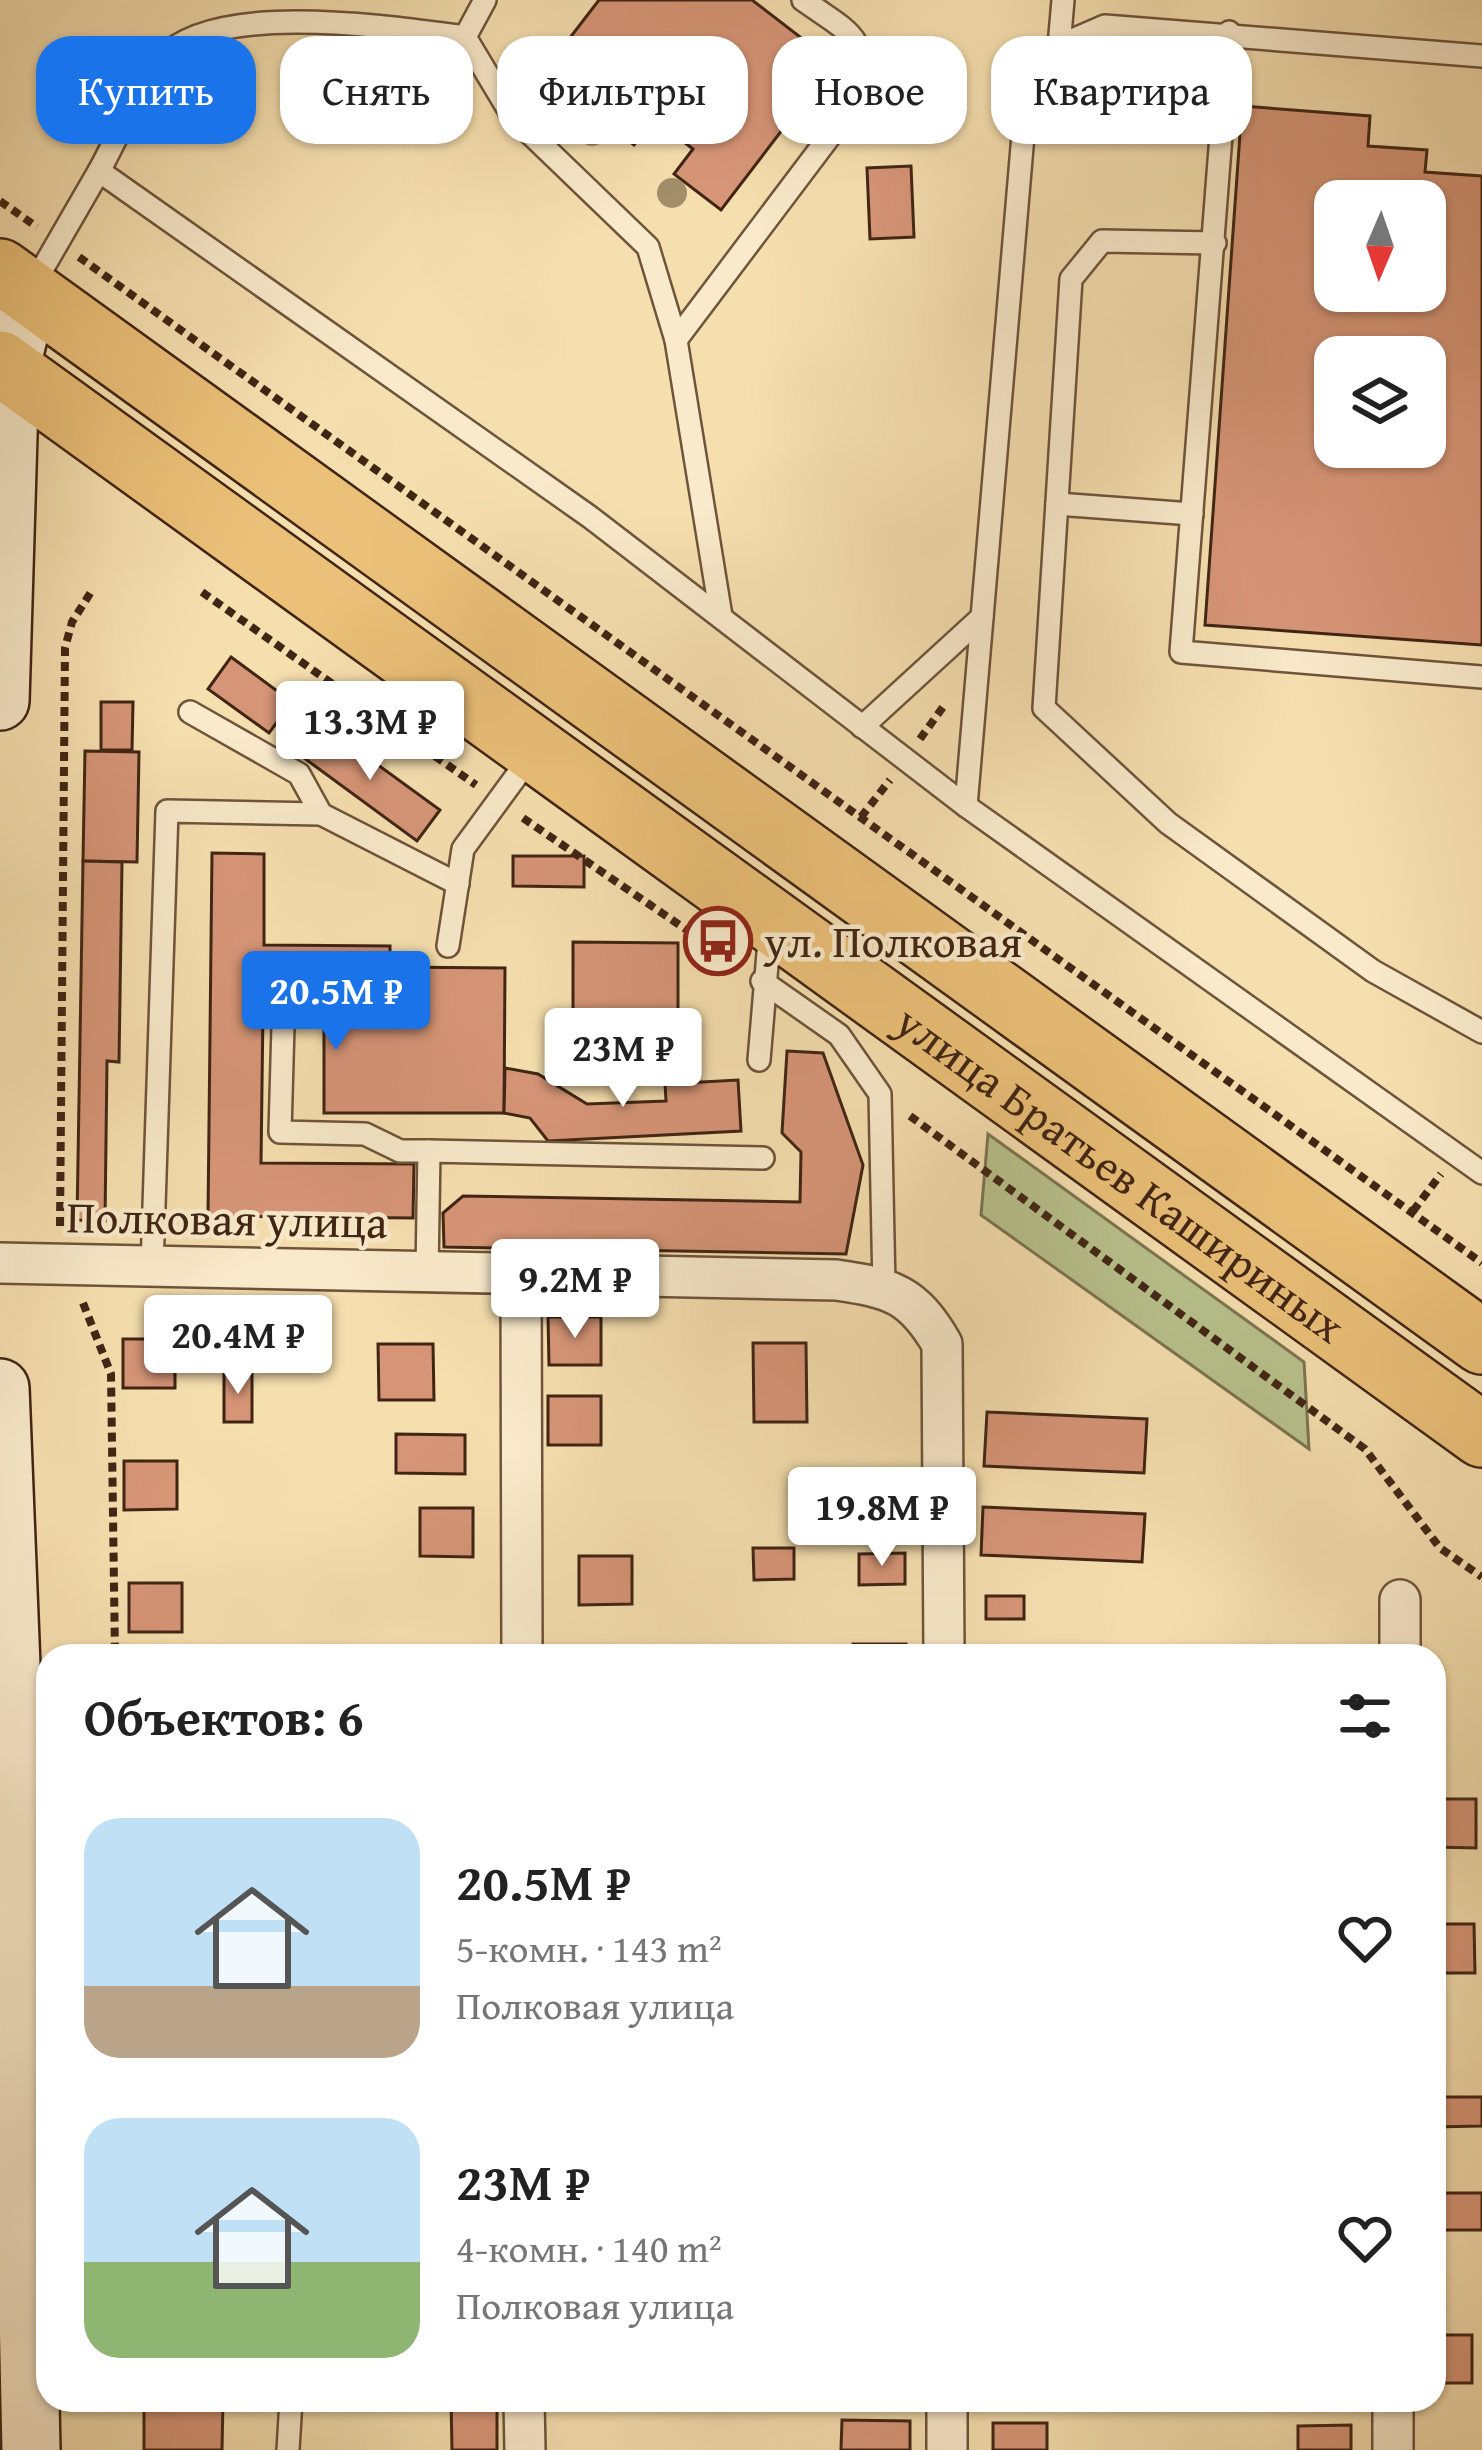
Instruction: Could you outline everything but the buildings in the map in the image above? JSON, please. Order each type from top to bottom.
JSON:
[{"type":"main road","name":"улица Братьев Кашириных","points":[[29,269],[1482,1342]]},
{"type":"main road","name":"улица Братьев Кашириных","points":[[5,366],[535,750],[767,952],[1482,1435]]},
{"type":"street","points":[[0,701],[5,366],[29,269]]},
{"type":"street","name":"Полковая улица","points":[[0,1263],[836,1280],[884,1287]]},
{"type":"street","points":[[521,1273],[522,1644]]},
{"type":"street","points":[[884,1287],[922,1309],[942,1344],[944,1644]]},
{"type":"street","points":[[0,1388],[21,1880],[31,2450]]},
{"type":"street","points":[[1400,1600],[1400,1644]]},
{"type":"street","points":[[524,2412],[525,2450]]},
{"type":"street","points":[[947,2412],[947,2450]]},
{"type":"street","points":[[1393,2412],[1393,2450]]},
{"type":"lane","points":[[466,36],[484,0]]},
{"type":"lane","points":[[676,340],[860,96],[866,60],[856,38],[803,0]]},
{"type":"lane","points":[[1060,36],[1063,0]]},
{"type":"lane","points":[[29,269],[99,171],[163,57],[194,30],[314,18],[458,36]]},
{"type":"lane","points":[[1082,36],[1105,26],[1229,32],[1482,56]]},
{"type":"lane","points":[[1229,32],[1181,652],[1482,677]]},
{"type":"lane","points":[[473,49],[513,117],[648,247],[676,340],[721,616]]},
{"type":"lane","points":[[966,806],[1022,144]]},
{"type":"lane","points":[[99,171],[590,517],[966,806],[1482,1173]]},
{"type":"lane","points":[[1215,243],[1102,242],[1071,279],[1044,707],[1168,823],[1373,971],[1482,1032]]},
{"type":"lane","points":[[1057,503],[1192,514]]},
{"type":"lane","points":[[862,727],[982,617]]},
{"type":"lane","points":[[190,712],[298,775],[321,814]]},
{"type":"lane","points":[[448,946],[463,849],[535,750]]},
{"type":"lane","points":[[152,1267],[167,811],[321,814],[458,884]]},
{"type":"lane","points":[[759,1060],[767,952]]},
{"type":"lane","points":[[767,952],[839,1035],[880,1094],[884,1287]]},
{"type":"lane","points":[[283,1026],[280,1132],[365,1133],[400,1150],[763,1158]]},
{"type":"lane","points":[[427,1271],[429,1151]]},
{"type":"lane","points":[[288,2450],[290,2412]]},
{"type":"path","points":[[0,200],[29,269],[1482,1263]]},
{"type":"path","points":[[91,592],[65,648],[60,1233],[66,1264],[111,1374],[115,1644]]},
{"type":"path","points":[[880,1094],[1365,1449],[1440,1548],[1482,1577]]},
{"type":"green space","points":[[988,1134],[1304,1362],[1309,1449],[981,1215]]},
{"type":"place","name":"ул. Полковая","points":[[718,941]]}]
